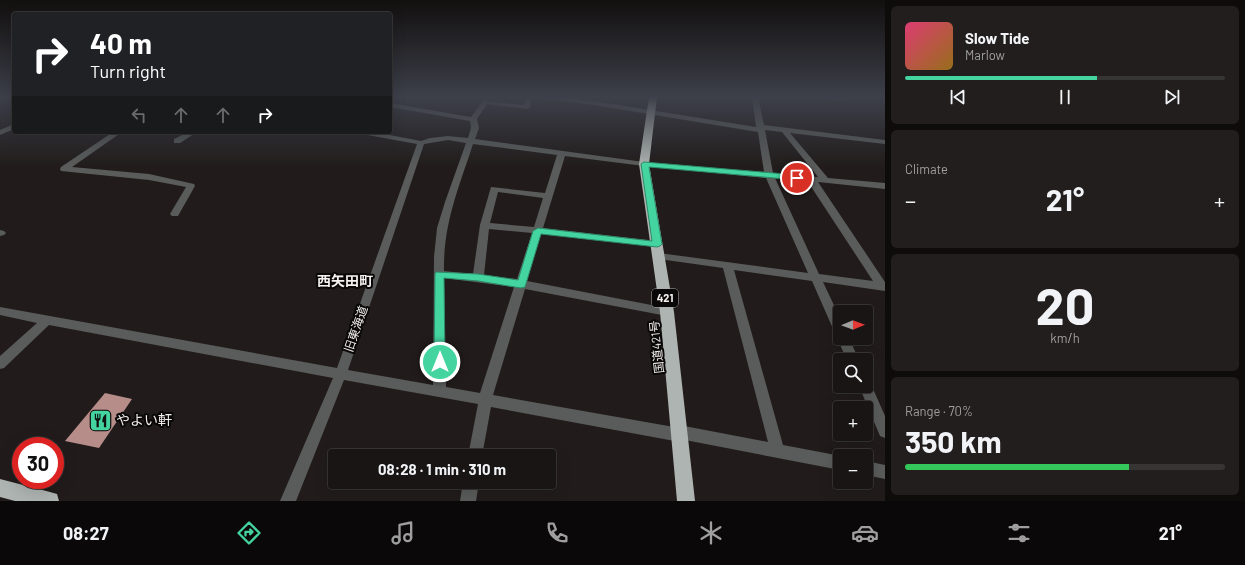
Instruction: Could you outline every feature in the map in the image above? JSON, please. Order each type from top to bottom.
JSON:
[{"type":"highway","name":"国道421号","points":[[650,120],[644,164],[667,312],[686,501]]},
{"type":"highway","points":[[0,488],[50,501]]},
{"type":"street","points":[[440,391],[439,257],[445,218],[475,128],[473,120]]},
{"type":"street","points":[[701,120],[760,129],[784,130],[885,142]]},
{"type":"street","points":[[759,120],[769,175],[833,315]]},
{"type":"street","points":[[0,134],[12,127]]},
{"type":"street","points":[[784,130],[825,180]]},
{"type":"street","points":[[115,134],[64,169],[149,177],[191,186],[175,214]]},
{"type":"street","points":[[177,141],[189,134]]},
{"type":"street","points":[[373,134],[422,143],[430,140],[448,138],[644,164],[885,186]]},
{"type":"street","name":"旧東海道","points":[[288,501],[341,373],[422,143]]},
{"type":"street","points":[[476,449],[484,399],[562,153]]},
{"type":"street","points":[[811,179],[884,286]]},
{"type":"street","points":[[478,278],[485,225],[494,189],[549,196]]},
{"type":"street","points":[[485,225],[538,231],[658,250],[727,265],[884,286]]},
{"type":"street","points":[[727,265],[778,452]]},
{"type":"street","points":[[440,274],[521,284],[667,312]]},
{"type":"street","points":[[0,311],[833,462]]},
{"type":"street","points":[[0,364],[47,320]]},
{"type":"street","points":[[868,393],[885,431]]},
{"type":"street","points":[[873,469],[885,472]]},
{"type":"street","points":[[468,501],[470,489]]},
{"type":"building","name":"やよい軒","points":[[105,393],[132,399],[99,448],[65,441]]},
{"type":"place","name":"やよい軒","points":[[100,420]]},
{"type":"district","name":"西矢田町","points":[[345,281]]},
{"type":"route","points":[[440,362],[440,274],[521,284],[538,231],[657,244],[644,164],[797,178]]}]
